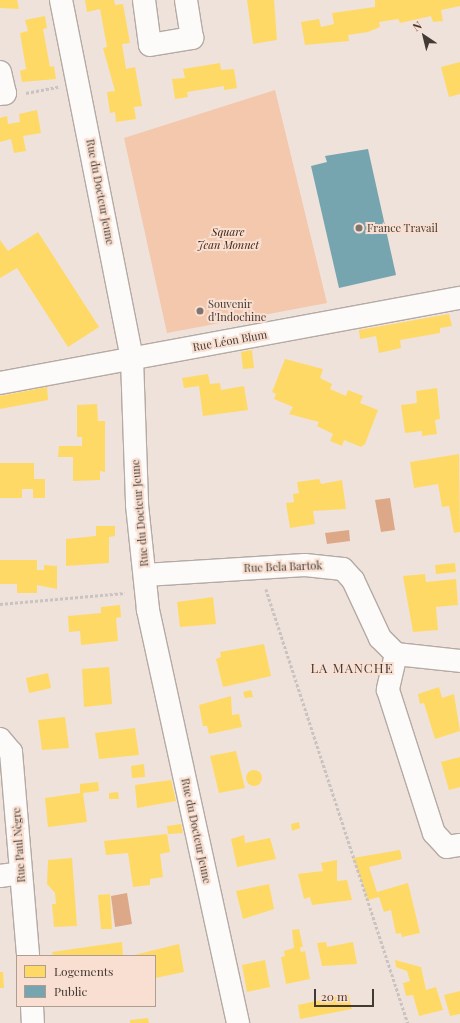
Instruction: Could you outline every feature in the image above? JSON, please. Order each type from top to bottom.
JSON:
[{"type":"street","name":"Rue du Docteur Jeune","points":[[61,0],[79,84],[132,359],[137,505],[148,610],[238,1023]]},
{"type":"street","points":[[144,0],[150,45],[192,38],[186,0]]},
{"type":"street","points":[[0,72],[3,94]]},
{"type":"street","name":"Rue Léon Blum","points":[[0,383],[460,298]]},
{"type":"street","name":"Rue Bela Bartok","points":[[146,583],[259,567],[324,565],[343,569],[353,580],[380,638],[396,654]]},
{"type":"street","points":[[460,661],[396,654],[388,690],[434,833],[447,847],[460,845]]},
{"type":"street","name":"Rue Paul Nègre","points":[[0,739],[11,752],[10,875],[28,955]]},
{"type":"street","points":[[32,1007],[33,1023]]},
{"type":"path","points":[[3,94],[79,84]]},
{"type":"path","points":[[259,567],[408,1023]]},
{"type":"path","points":[[0,604],[146,583]]},
{"type":"green space","name":"Square Jean Monnet","points":[[275,90],[327,303],[167,333],[124,138]]},
{"type":"shaded area","points":[[390,498],[395,530],[381,532],[375,500]]},
{"type":"shaded area","points":[[349,530],[350,541],[327,544],[325,533]]},
{"type":"shaded area","points":[[127,893],[132,924],[115,927],[111,896]]},
{"type":"building: Logements","points":[[0,0],[17,0],[19,9],[0,8]]},
{"type":"building: Logements","points":[[85,0],[114,0],[115,5],[123,4],[130,43],[122,44],[126,69],[135,67],[142,106],[134,107],[136,119],[116,122],[115,112],[110,113],[107,92],[115,91],[103,48],[107,47],[100,9],[87,12]]},
{"type":"building: Logements","points":[[247,0],[274,0],[277,40],[253,44]]},
{"type":"building: Logements","points":[[375,0],[460,0],[460,6],[441,10],[443,21],[433,22],[431,16],[400,23],[398,19],[379,22],[380,27],[368,32],[348,35],[349,41],[305,45],[301,22],[319,19],[321,27],[334,24],[332,13],[375,7]]},
{"type":"building: Logements","points":[[45,16],[47,28],[43,29],[50,67],[54,66],[56,79],[22,82],[20,71],[26,69],[20,33],[28,31],[25,20]]},
{"type":"building: Logements","points":[[460,62],[460,94],[449,97],[441,67]]},
{"type":"building: Logements","points":[[220,63],[221,70],[234,69],[237,88],[224,90],[224,86],[187,92],[188,97],[175,99],[172,79],[185,78],[183,69]]},
{"type":"building: Logements","points":[[37,110],[41,133],[23,136],[26,151],[14,153],[11,139],[0,142],[0,118],[7,116],[8,124],[20,122],[19,114]]},
{"type":"building: Logements","points":[[38,232],[99,327],[68,347],[17,268],[0,278],[0,240],[8,251]]},
{"type":"building: Logements","points":[[449,314],[452,326],[440,328],[440,333],[400,340],[401,348],[379,353],[376,336],[360,339],[359,330]]},
{"type":"building: Logements","points":[[252,350],[254,368],[243,369],[241,352]]},
{"type":"building: Logements","points":[[285,359],[323,369],[320,378],[332,384],[330,389],[346,396],[348,390],[363,396],[360,403],[378,410],[365,444],[361,447],[344,440],[342,446],[330,441],[333,434],[317,426],[319,422],[289,414],[293,407],[274,399],[276,394],[272,392]]},
{"type":"building: Logements","points":[[208,374],[210,384],[220,383],[221,390],[244,386],[248,410],[203,416],[199,386],[184,388],[182,378]]},
{"type":"building: Logements","points":[[47,387],[48,400],[0,409],[0,396]]},
{"type":"building: Logements","points":[[437,388],[440,419],[435,420],[437,434],[422,436],[422,431],[405,433],[401,405],[417,403],[416,391]]},
{"type":"building: Logements","points":[[97,404],[98,421],[105,421],[105,472],[100,471],[100,480],[73,481],[73,457],[58,457],[59,446],[82,446],[82,437],[77,437],[77,405]]},
{"type":"building: Logements","points":[[459,454],[460,532],[454,533],[449,506],[442,507],[438,484],[414,488],[410,462]]},
{"type":"building: Logements","points":[[0,463],[34,463],[34,479],[45,479],[45,498],[33,498],[33,489],[22,489],[22,498],[0,498]]},
{"type":"building: Logements","points":[[319,479],[321,484],[342,480],[346,509],[313,511],[315,524],[290,528],[286,503],[294,502],[293,494],[299,493],[297,482]]},
{"type":"building: Logements","points":[[96,526],[115,526],[115,536],[109,537],[109,563],[66,566],[66,539],[96,536]]},
{"type":"building: Logements","points":[[0,560],[37,560],[37,570],[44,570],[44,565],[57,566],[57,589],[37,585],[37,593],[17,593],[17,584],[0,584]]},
{"type":"building: Logements","points":[[455,563],[456,572],[436,574],[435,565]]},
{"type":"building: Logements","points":[[425,574],[426,582],[456,579],[458,605],[436,607],[438,630],[413,632],[403,576]]},
{"type":"building: Logements","points":[[213,597],[216,624],[180,627],[177,602]]},
{"type":"building: Logements","points":[[120,605],[121,617],[116,618],[118,641],[81,645],[80,631],[69,632],[68,616],[101,613],[101,607]]},
{"type":"building: Logements","points":[[264,644],[271,676],[223,687],[216,659],[221,657],[220,652]]},
{"type":"building: Logements","points":[[109,667],[112,704],[84,707],[82,669]]},
{"type":"building: Logements","points":[[48,673],[51,688],[29,693],[26,678]]},
{"type":"building: Logements","points":[[439,687],[442,698],[454,694],[460,731],[435,739],[424,703],[420,704],[418,694]]},
{"type":"building: Logements","points":[[251,690],[253,697],[245,698],[243,692]]},
{"type":"building: Logements","points":[[231,696],[232,715],[239,714],[242,727],[209,734],[207,726],[203,726],[199,705]]},
{"type":"building: Logements","points":[[65,717],[69,748],[42,750],[38,720]]},
{"type":"building: Logements","points":[[135,728],[139,755],[99,759],[95,733]]},
{"type":"building: Logements","points":[[236,751],[245,788],[219,793],[210,756]]},
{"type":"building: Logements","points":[[460,757],[460,787],[449,790],[441,762]]},
{"type":"building: Logements","points":[[144,764],[145,777],[132,778],[131,766]]},
{"type":"building: Logements","points":[[251,770],[257,770],[262,775],[260,784],[257,786],[251,786],[246,781],[246,775]]},
{"type":"building: Logements","points":[[171,780],[176,801],[137,808],[135,785]]},
{"type":"building: Logements","points":[[98,782],[99,791],[83,793],[87,822],[48,827],[45,798],[80,793],[80,784]]},
{"type":"building: Logements","points":[[118,792],[119,799],[109,799],[109,793]]},
{"type":"building: Logements","points":[[299,822],[300,828],[292,831],[291,824]]},
{"type":"building: Logements","points":[[181,824],[183,833],[168,834],[167,826]]},
{"type":"building: Logements","points":[[167,834],[170,852],[160,854],[163,877],[150,879],[150,885],[133,887],[128,853],[106,855],[104,841]]},
{"type":"building: Logements","points":[[244,835],[245,843],[270,838],[276,859],[237,867],[231,839]]},
{"type":"building: Logements","points":[[400,850],[402,859],[369,867],[377,892],[408,883],[420,933],[402,937],[401,933],[396,934],[391,910],[384,912],[379,897],[368,900],[353,858]]},
{"type":"building: Logements","points":[[72,858],[77,926],[54,927],[52,904],[56,904],[55,893],[47,884],[48,860]]},
{"type":"building: Logements","points":[[337,860],[337,881],[347,880],[352,900],[312,905],[310,897],[304,899],[298,874],[323,871],[321,863]]},
{"type":"building: Logements","points":[[269,884],[274,909],[243,919],[236,891]]},
{"type":"building: Logements","points":[[110,894],[112,929],[101,929],[98,895]]},
{"type":"building: Logements","points":[[299,929],[303,947],[300,947],[301,952],[305,951],[310,979],[286,984],[281,957],[285,956],[284,951],[294,948],[292,930]]},
{"type":"building: Logements","points":[[122,942],[123,955],[53,955],[52,952]]},
{"type":"building: Logements","points":[[326,942],[327,947],[353,942],[357,964],[322,966],[317,943]]},
{"type":"building: Logements","points":[[179,944],[184,972],[156,978],[156,955],[134,955]]},
{"type":"building: Logements","points":[[265,960],[270,987],[247,992],[242,965]]},
{"type":"building: Logements","points":[[395,960],[421,967],[426,990],[436,987],[443,1010],[419,1016],[413,995],[406,996],[403,983],[410,981],[407,971],[396,967]]},
{"type":"building: Logements","points":[[0,972],[3,972],[4,988],[0,988]]},
{"type":"building: Logements","points":[[460,991],[460,1014],[450,1016],[444,995]]},
{"type":"building: Logements","points":[[348,994],[352,1009],[300,1019],[298,1005]]},
{"type":"building: Logements","points":[[148,1018],[149,1023],[130,1023],[130,1020]]},
{"type":"building: Public","points":[[368,149],[396,275],[339,288],[311,166],[327,162],[325,156]]},
{"type":"place","name":"France Travail","points":[[359,228]]},
{"type":"place","name":"Souvenir d'Indochine","points":[[200,311]]},
{"type":"district","name":"LA MANCHE","points":[[352,668]]}]
